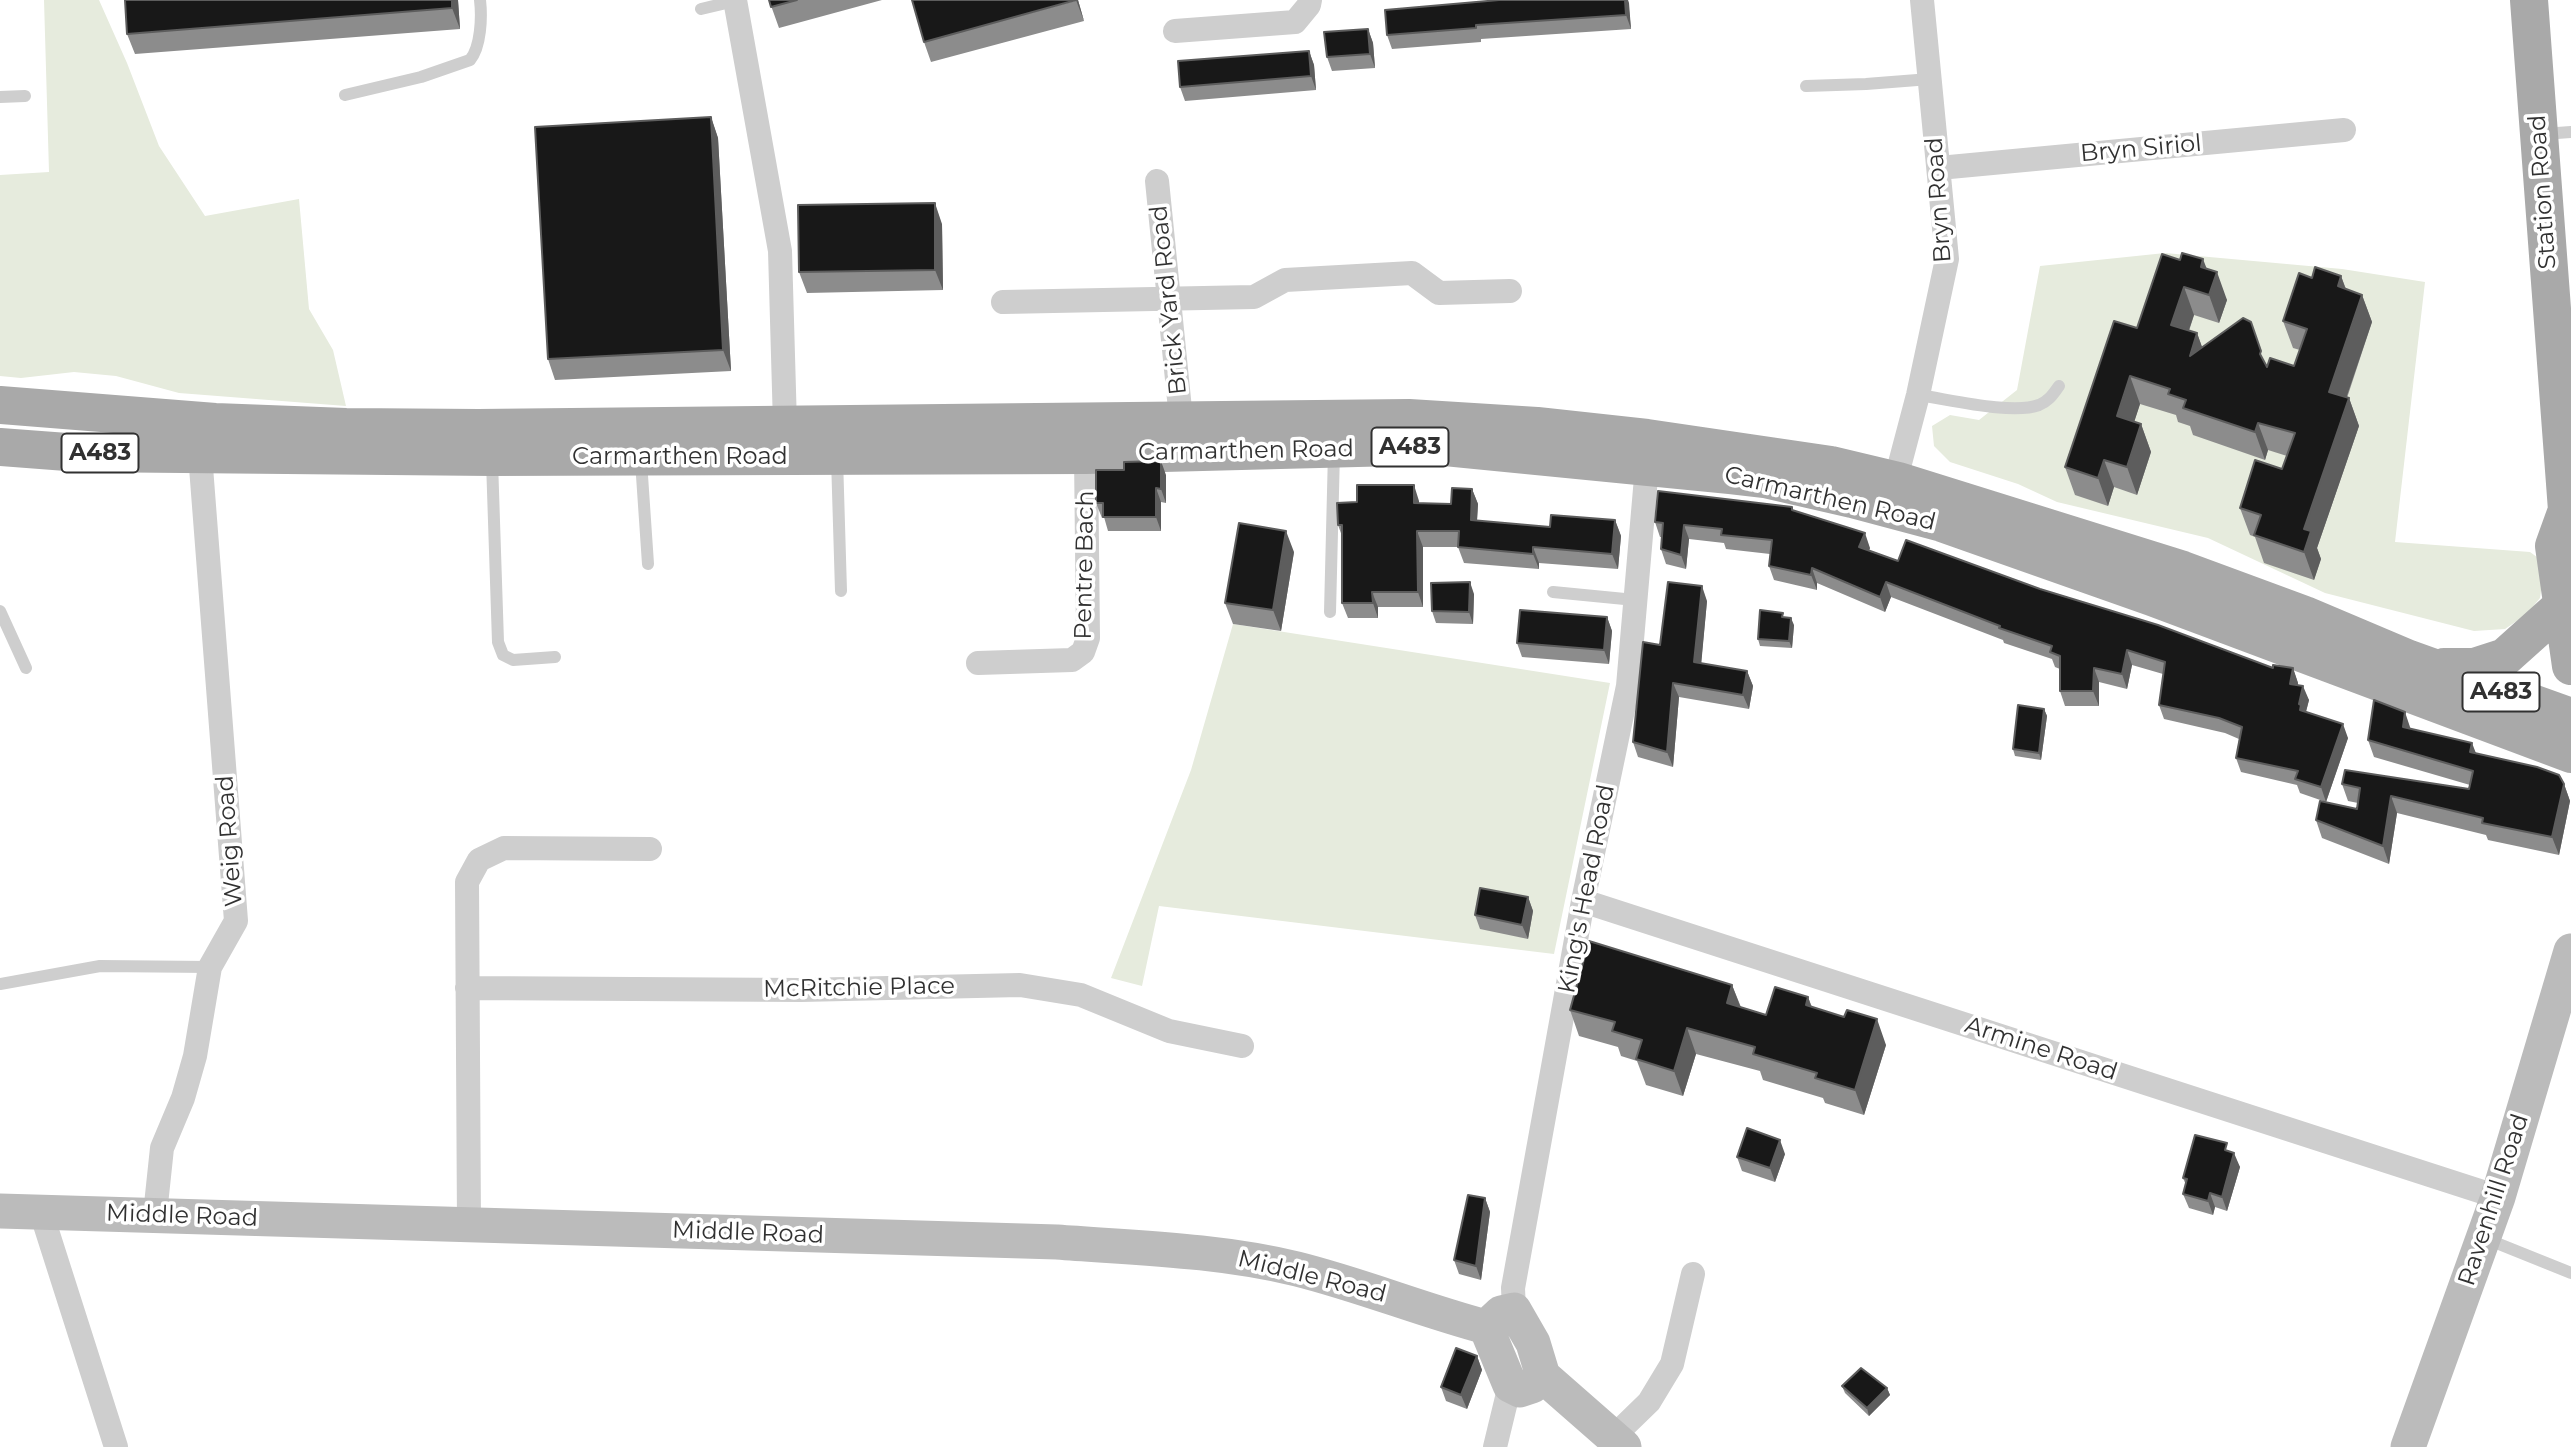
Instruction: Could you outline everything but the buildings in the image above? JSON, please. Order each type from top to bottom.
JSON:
[{"type":"main road","name":"Station Road","points":[[2529,0],[2555,133],[2569,514],[2554,546],[2571,666]]},
{"type":"main road","name":"Carmarthen Road","points":[[0,405],[215,422],[346,427],[1409,418],[1537,426],[1770,455],[1831,465],[1898,481],[2183,570],[2305,615],[2432,668],[2571,717]]},
{"type":"main road","name":"Carmarthen Road","points":[[0,447],[80,453],[640,457],[1086,455],[1435,446],[1765,480],[1942,523],[2152,597],[2571,754]]},
{"type":"main road","points":[[2432,668],[2474,667],[2505,657],[2562,606]]},
{"type":"street","points":[[735,0],[780,251],[785,425]]},
{"type":"street","points":[[1175,31],[1295,22],[1310,0]]},
{"type":"street","name":"Bryn Road","points":[[1898,481],[1947,258],[1922,0]]},
{"type":"street","name":"Bryn Siriol","points":[[1939,168],[2343,130]]},
{"type":"street","name":"Brick Yard Road","points":[[1157,181],[1181,419]]},
{"type":"street","points":[[1003,302],[1254,297],[1285,280],[1412,273],[1439,293],[1510,291]]},
{"type":"street","name":"Weig Road","points":[[155,1214],[162,1148],[183,1098],[195,1056],[210,967],[236,921],[200,454]]},
{"type":"street","name":"Pentre Bach","points":[[978,663],[1072,660],[1083,652],[1088,638],[1086,455]]},
{"type":"street","name":"King's Head Road","points":[[1500,1318],[1513,1288],[1583,901],[1628,686],[1647,466]]},
{"type":"street","points":[[469,1226],[467,882],[479,860],[504,848],[650,849]]},
{"type":"street","name":"Armine Road","points":[[1583,901],[2498,1197]]},
{"type":"street","name":"Ravenhill Road","points":[[2408,1447],[2498,1197],[2571,951]]},
{"type":"street","name":"McRitchie Place","points":[[467,988],[801,990],[1020,985],[1081,995],[1169,1031],[1242,1046]]},
{"type":"street","name":"Middle Road","points":[[0,1211],[1057,1242],[1231,1257],[1296,1269],[1500,1318]]},
{"type":"street","points":[[41,1212],[116,1447]]},
{"type":"street","points":[[1500,1318],[1533,1343],[1543,1376],[1618,1442],[1649,1402],[1672,1364],[1693,1275]]},
{"type":"street","points":[[1495,1447],[1510,1385],[1500,1318]]},
{"type":"street","points":[[1510,1385],[1520,1390],[1532,1386],[1543,1376]]},
{"type":"lane","points":[[345,95],[400,83],[470,60],[475,54],[481,14],[480,0]]},
{"type":"lane","points":[[701,9],[735,0]]},
{"type":"lane","points":[[1806,86],[1930,79]]},
{"type":"lane","points":[[0,97],[25,96]]},
{"type":"lane","points":[[1918,395],[2000,407],[2023,407],[2039,405],[2049,399],[2059,386]]},
{"type":"lane","points":[[1330,612],[1334,449]]},
{"type":"lane","points":[[837,456],[841,591]]},
{"type":"lane","points":[[492,457],[498,642],[503,655],[513,660],[555,657]]},
{"type":"lane","points":[[640,457],[648,564]]},
{"type":"lane","points":[[1553,592],[1635,600]]},
{"type":"lane","points":[[0,611],[26,668]]},
{"type":"lane","points":[[0,984],[100,966],[210,967]]},
{"type":"lane","points":[[2484,1238],[2571,1273]]},
{"type":"shaded area","points":[[44,0],[99,0],[159,146],[205,216],[299,199],[309,309],[333,350],[346,406],[179,393],[116,376],[74,372],[21,378],[0,376],[0,175],[49,172]]},
{"type":"shaded area","points":[[2165,253],[2342,269],[2425,282],[2395,542],[2530,552],[2541,560],[2543,575],[2540,598],[2527,614],[2505,629],[2474,631],[2325,593],[2208,538],[2057,502],[2018,484],[1950,462],[1934,446],[1932,426],[1950,415],[1979,420],[2017,390],[2040,266]]},
{"type":"shaded area","points":[[1233,624],[1610,683],[1554,954],[1159,906],[1142,986],[1111,978],[1191,770]]}]
